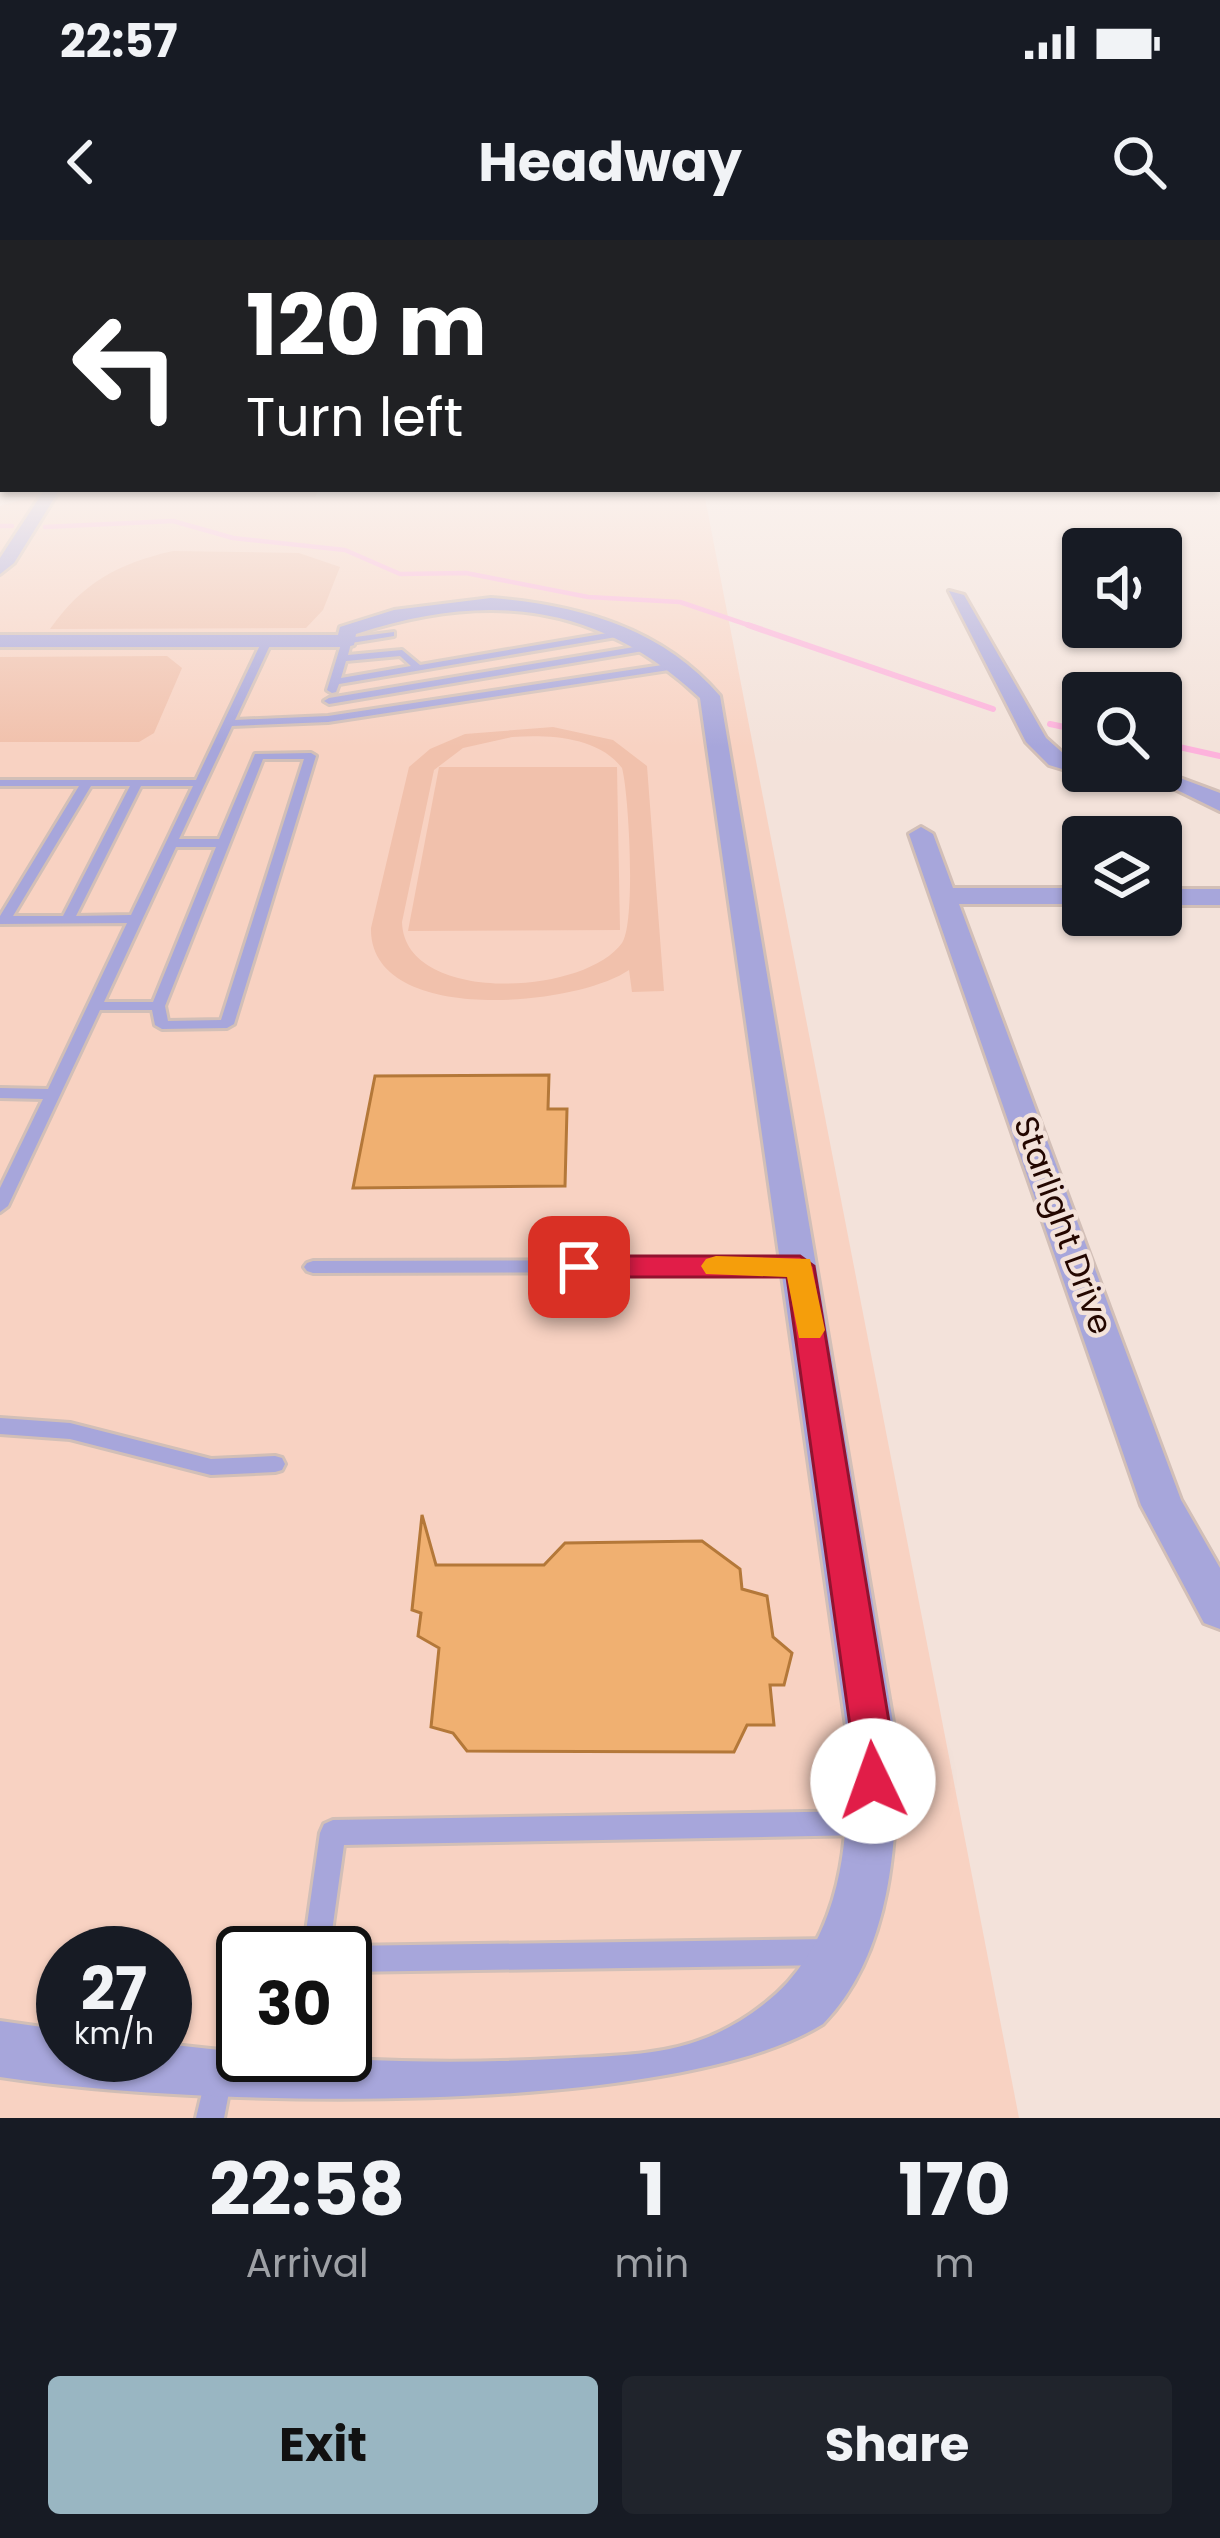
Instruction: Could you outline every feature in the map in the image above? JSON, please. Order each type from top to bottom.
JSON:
[{"type":"street","points":[[942,589],[1037,742],[1062,762]]},
{"type":"street","points":[[0,641],[267,641],[344,650],[347,632],[391,636],[479,599],[580,618],[654,648],[710,697],[872,1740],[873,1822],[869,1880],[838,1952],[807,2003],[761,2039],[703,2067],[635,2082],[213,2100],[0,2050]]},
{"type":"street","points":[[1182,783],[1220,804]]},
{"type":"street","name":"Starlight Drive","points":[[921,834],[1162,1504],[1220,1609]]},
{"type":"street","points":[[942,896],[1062,896]]},
{"type":"street","points":[[1182,897],[1220,897]]},
{"type":"lane","points":[[391,636],[418,668]]},
{"type":"lane","points":[[0,1204],[267,641]]},
{"type":"lane","points":[[335,682],[418,668],[654,648]]},
{"type":"lane","points":[[329,701],[654,648]]},
{"type":"lane","points":[[226,723],[324,720],[654,648]]},
{"type":"lane","points":[[324,720],[344,650]]},
{"type":"lane","points":[[259,756],[311,756],[226,1024],[162,1025],[158,1006],[259,756]]},
{"type":"lane","points":[[2,920],[87,783]]},
{"type":"lane","points":[[68,919],[137,783]]},
{"type":"lane","points":[[1,784],[198,783]]},
{"type":"lane","points":[[170,843],[223,843]]},
{"type":"lane","points":[[2,920],[136,919]]},
{"type":"lane","points":[[93,1006],[158,1006]]},
{"type":"lane","points":[[0,1093],[52,1094]]},
{"type":"lane","points":[[313,1267],[800,1266]]},
{"type":"lane","points":[[0,1426],[70,1431],[211,1467],[275,1465]]},
{"type":"lane","points":[[320,1926],[333,1833],[873,1822]]},
{"type":"lane","points":[[372,1959],[838,1952]]},
{"type":"shaded area","points":[[0,572],[719,572],[1019,2118],[0,2118]]},
{"type":"shaded area","points":[[115,572],[338,572],[323,610],[306,628],[50,629],[75,599]]},
{"type":"shaded area","points":[[167,656],[182,668],[154,733],[139,742],[0,742],[0,657]]},
{"type":"shaded area","points":[[553,727],[613,740],[647,766],[664,991],[632,992],[629,970],[566,993],[479,1000],[438,994],[403,981],[379,959],[371,928],[409,767],[430,749],[465,734]],"holes":[[[512,737],[556,737],[586,744],[612,757],[622,768],[629,911],[622,943],[602,961],[572,974],[499,984],[462,979],[432,968],[410,949],[402,922],[434,770],[463,748]]]},
{"type":"shaded area","points":[[439,767],[617,767],[620,930],[408,931]]},
{"type":"building","points":[[549,1075],[548,1109],[567,1109],[565,1186],[353,1188],[375,1076]]},
{"type":"building","points":[[422,1515],[436,1565],[544,1565],[565,1543],[702,1541],[740,1569],[742,1589],[767,1596],[773,1637],[792,1653],[784,1685],[770,1685],[774,1725],[747,1725],[734,1752],[467,1751],[453,1733],[431,1727],[439,1648],[418,1636],[421,1613],[412,1610]]},
{"type":"waterway","points":[[395,572],[466,573],[588,597],[680,602],[757,628]]},
{"type":"waterway","points":[[748,625],[993,709]]},
{"type":"waterway","points":[[1050,724],[1062,727]]},
{"type":"waterway","points":[[1182,748],[1220,756]]},
{"type":"slow traffic","points":[[716,1266],[800,1266],[809,1330]]},
{"type":"route","points":[[579,1267],[800,1266],[872,1740],[873,1781]]}]
